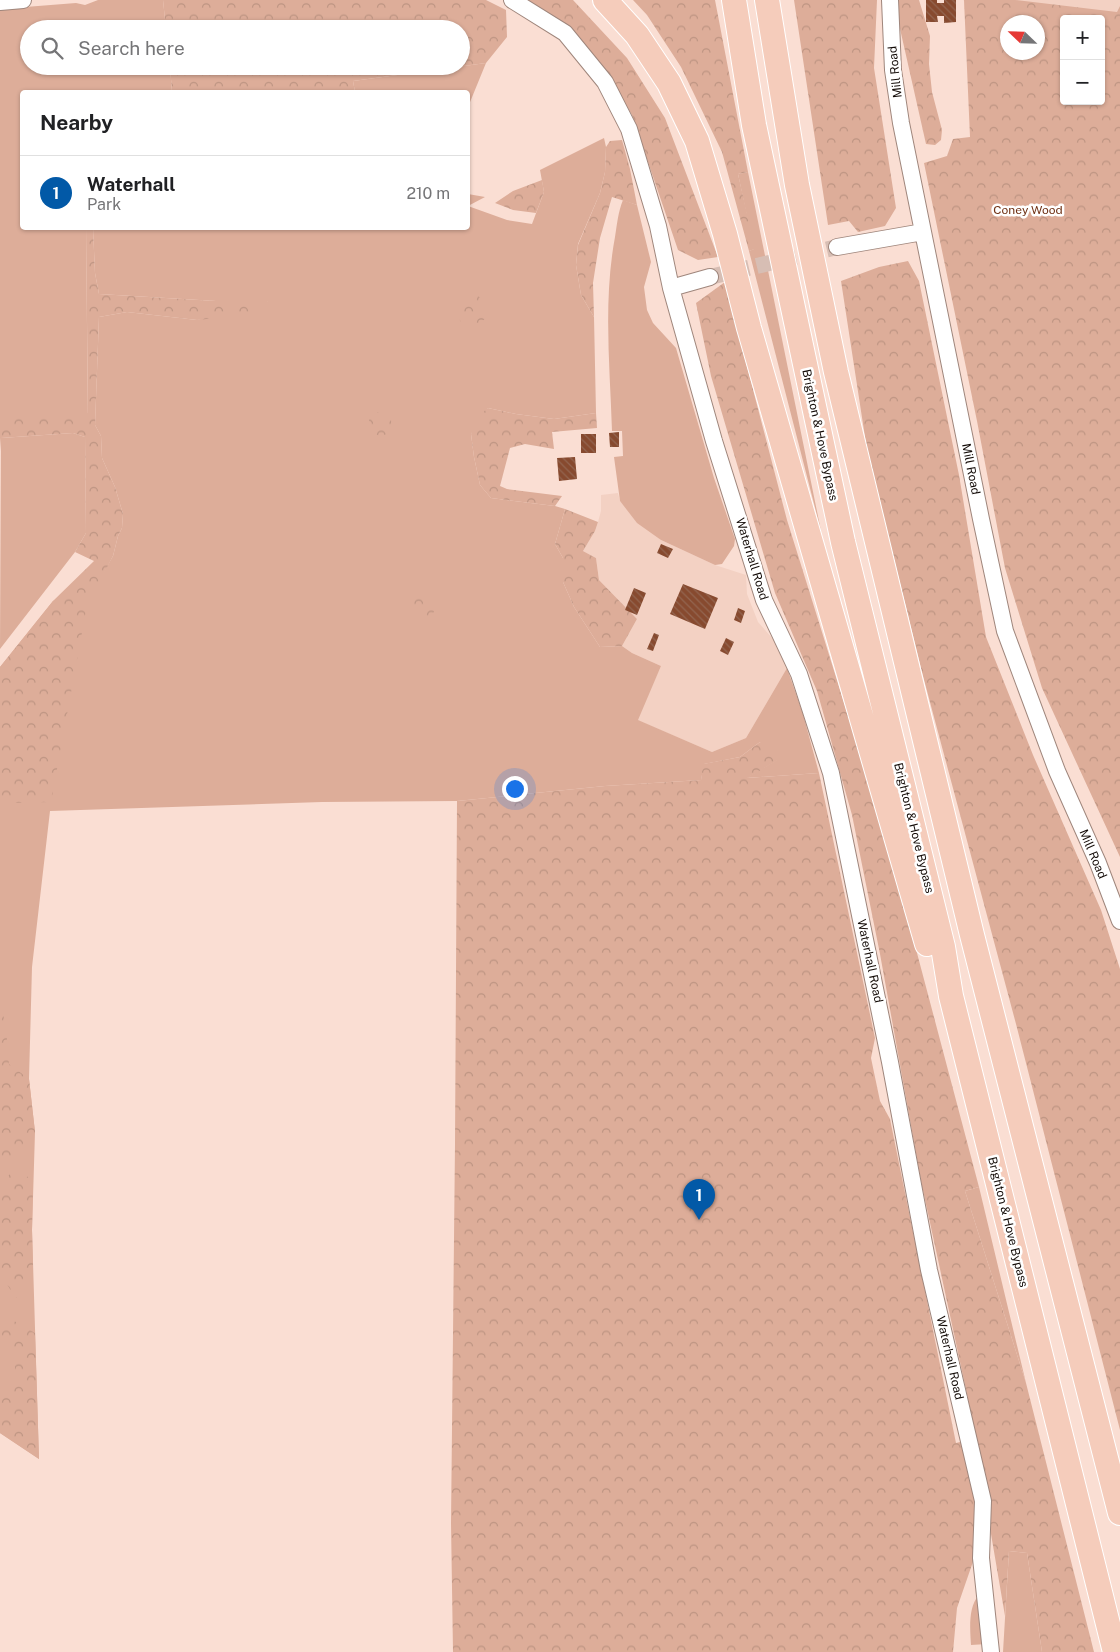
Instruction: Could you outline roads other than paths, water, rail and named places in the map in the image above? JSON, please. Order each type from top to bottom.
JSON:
[{"type":"highway","points":[[606,0],[638,35],[669,83],[697,141],[726,234],[749,328],[928,948],[951,996]]},
{"type":"highway","name":"Brighton & Hove Bypass","points":[[734,0],[754,124],[843,542],[943,947],[951,996],[1115,1652]]},
{"type":"highway","points":[[767,0],[797,185],[836,372],[974,944],[1120,1514]]},
{"type":"street","points":[[0,2],[23,0]]},
{"type":"street","name":"Waterhall Road","points":[[512,0],[565,33],[604,82],[629,129],[658,226],[671,288],[714,441],[764,600],[799,674],[831,772],[890,1062],[929,1270],[983,1501],[981,1558],[991,1652]]},
{"type":"street","name":"Mill Road","points":[[890,0],[893,70],[923,232],[1005,632],[1057,771],[1098,863],[1120,921]]},
{"type":"street","points":[[837,248],[923,232]]},
{"type":"street","points":[[671,288],[710,277]]},
{"type":"tunnel","points":[[710,277],[837,247]]},
{"type":"place","name":"Waterhall","points":[[699,1220]]},
{"type":"park label","name":"Coney Wood","points":[[1028,210]]}]
